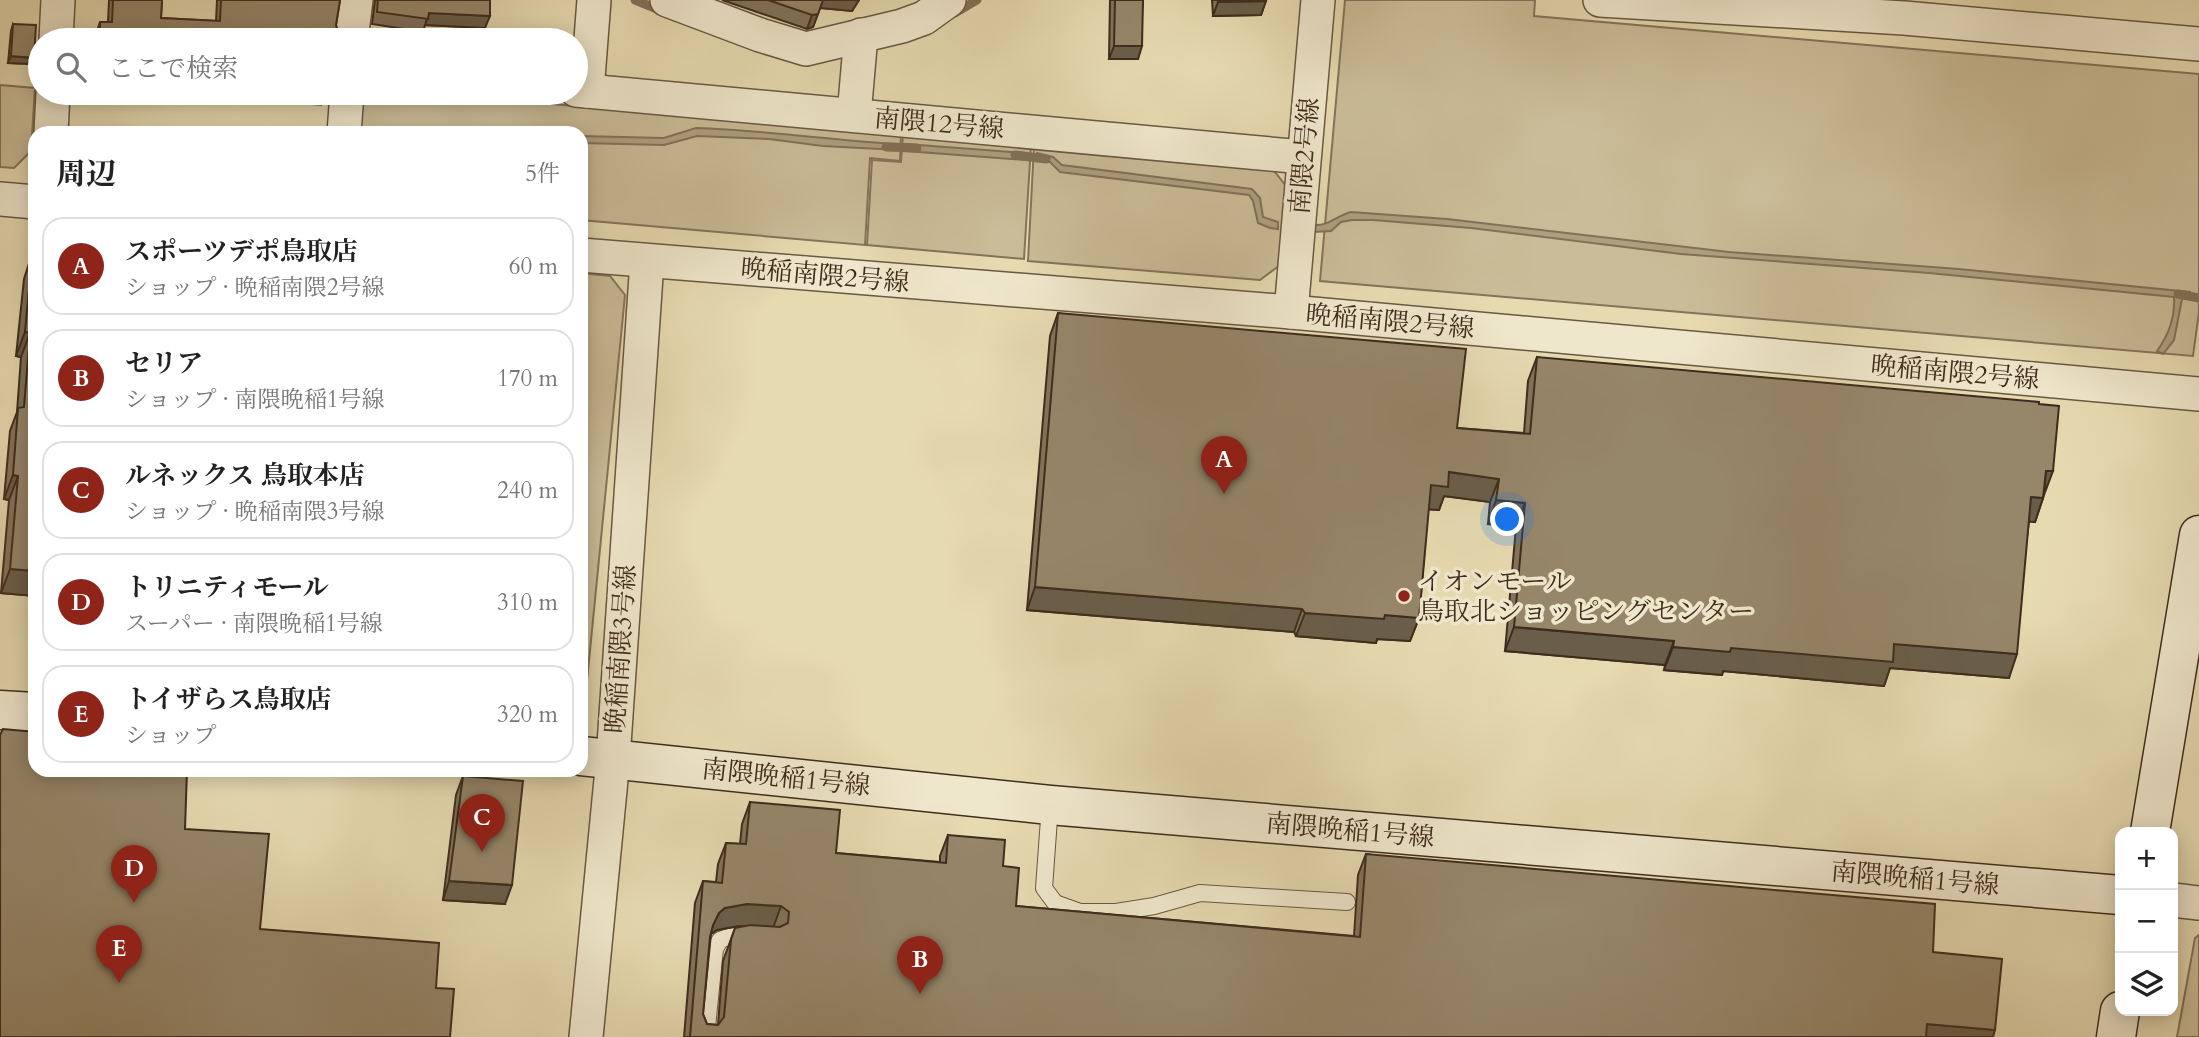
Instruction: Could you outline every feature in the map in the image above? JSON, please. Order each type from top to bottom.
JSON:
[{"type":"street","points":[[57,28],[58,0]]},
{"type":"street","points":[[352,28],[356,0]]},
{"type":"street","points":[[588,42],[594,0]]},
{"type":"street","points":[[667,0],[806,49],[924,18],[949,0]]},
{"type":"street","name":"南隈2号線","points":[[1291,312],[1318,0]]},
{"type":"street","points":[[1600,0],[1905,9],[2199,44]]},
{"type":"street","points":[[855,115],[861,35]]},
{"type":"street","name":"南隈12号線","points":[[588,92],[1303,157]]},
{"type":"street","points":[[51,126],[52,105]]},
{"type":"street","points":[[345,126],[346,105]]},
{"type":"street","points":[[0,199],[28,201]]},
{"type":"street","name":"晩稲南隈2号線","points":[[588,255],[1291,312],[2199,394]]},
{"type":"street","name":"晩稲南隈3号線","points":[[586,1037],[597,758],[647,261]]},
{"type":"street","points":[[2151,827],[2199,535]]},
{"type":"street","points":[[0,710],[28,712]]},
{"type":"street","name":"南隈晩稲1号線","points":[[597,758],[1049,805],[2115,895]]},
{"type":"street","points":[[2178,901],[2199,903]]},
{"type":"street","points":[[2116,1037],[2119,1016]]},
{"type":"lane","points":[[1049,805],[1044,888],[1055,903],[1080,912],[1116,912],[1200,893],[1347,902]]},
{"type":"lane","points":[[706,1037],[715,949],[720,940],[744,936],[763,937]]},
{"type":"shaded area","points":[[1345,0],[1535,0],[1534,16],[2199,74],[2199,312],[2193,356],[1320,281]]},
{"type":"shaded area","points":[[0,85],[28,87],[28,105],[34,105],[33,126],[28,126],[28,154],[14,168],[0,167]]},
{"type":"shaded area","points":[[357,105],[564,105],[901,134],[900,161],[870,158],[865,245],[588,221],[588,126],[355,126]]},
{"type":"shaded area","points":[[696,128],[897,144],[898,150],[697,136],[664,145],[588,143],[588,136],[664,138]]},
{"type":"shaded area","points":[[903,134],[1031,145],[1024,259],[867,245],[872,160],[901,162]]},
{"type":"shaded area","points":[[906,144],[1026,153],[1026,160],[906,151]]},
{"type":"shaded area","points":[[1034,146],[1271,167],[1286,186],[1280,265],[1260,280],[1028,261]]},
{"type":"shaded area","points":[[1037,153],[1053,157],[1062,165],[1252,189],[1260,198],[1263,217],[1278,222],[1278,229],[1258,223],[1249,195],[1060,172],[1050,162],[1036,161]]},
{"type":"shaded area","points":[[1351,212],[1447,219],[1729,252],[1959,269],[2190,292],[2190,298],[2182,299],[2174,340],[2163,354],[2157,351],[2170,326],[2174,297],[1929,273],[1681,254],[1471,228],[1373,220],[1341,222],[1331,231],[1314,232],[1314,225],[1324,224]]},
{"type":"shaded area","points":[[588,274],[610,276],[625,295],[588,671]]},
{"type":"shaded area","points":[[2199,935],[2199,1037],[2177,1037],[2195,938]]},
{"type":"building","points":[[113,0],[162,0],[161,18],[220,21],[221,0],[340,0],[337,28],[100,28],[100,22],[112,22]]},
{"type":"building","points":[[378,0],[490,0],[490,16],[429,13],[428,19],[377,12]]},
{"type":"building","points":[[768,0],[823,0],[818,14],[812,15]]},
{"type":"building","points":[[1115,0],[1143,0],[1142,46],[1114,46]]},
{"type":"building","points":[[1266,0],[1266,1],[1218,2]]},
{"type":"building","points":[[13,24],[36,25],[36,28],[28,28],[28,57],[11,56]]},
{"type":"building","points":[[28,299],[28,333],[25,332]]},
{"type":"building","points":[[1058,313],[1466,349],[1457,428],[1530,434],[1537,357],[2039,402],[2059,406],[2053,471],[2046,471],[2043,498],[2031,497],[2017,654],[1894,644],[1893,662],[1731,648],[1730,652],[1673,647],[1674,641],[1514,627],[1525,503],[1496,500],[1499,479],[1449,472],[1448,487],[1431,485],[1419,618],[1385,615],[1384,619],[1305,613],[1302,609],[1035,587]]},
{"type":"building","points":[[28,358],[28,570],[10,569],[18,476],[13,475],[18,408],[24,407]]},
{"type":"building","points":[[3,729],[28,731],[28,777],[187,777],[185,829],[269,834],[260,929],[439,943],[436,988],[454,989],[450,1037],[0,1037],[0,735]]},
{"type":"building","points":[[463,777],[523,781],[512,885],[449,881]]},
{"type":"building","points":[[750,802],[840,810],[836,853],[946,863],[948,835],[1005,840],[1003,866],[1019,868],[1016,906],[1360,937],[1366,854],[1935,904],[1933,952],[2002,959],[1995,1030],[1927,1024],[1926,1037],[690,1037],[703,881],[722,883],[726,843],[746,844]],"holes":[[[747,904],[781,906],[789,912],[788,923],[780,927],[750,925],[735,928],[731,940],[724,1017],[718,1025],[707,1024],[703,1014],[710,937],[719,913],[725,908]]]},
{"type":"waterway","points":[[635,0],[662,11]]},
{"type":"waterway","points":[[955,13],[977,0]]},
{"type":"waterway","points":[[886,147],[917,148]]},
{"type":"waterway","points":[[1015,155],[1046,159]]},
{"type":"waterway","points":[[2178,294],[2199,298]]},
{"type":"place","name":"スポーツデポ鳥取店","points":[[1224,494]]},
{"type":"place","name":"イオンモール 鳥取北ショッピングセンター","points":[[1404,596]]},
{"type":"place","name":"ルネックス 鳥取本店","points":[[482,852]]},
{"type":"place","name":"トリニティモール","points":[[134,903]]},
{"type":"place","name":"トイザらス鳥取店","points":[[119,983]]},
{"type":"place","name":"セリア","points":[[920,994]]}]
